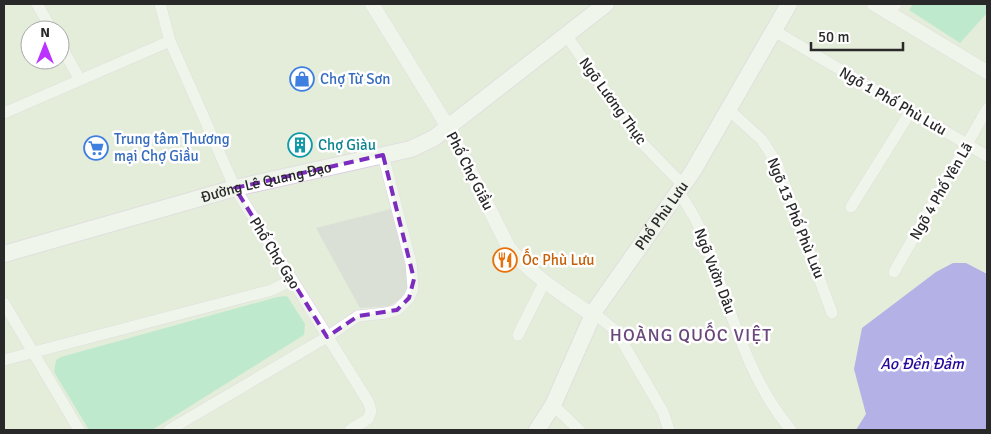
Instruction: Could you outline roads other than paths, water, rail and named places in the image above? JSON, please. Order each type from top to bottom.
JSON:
[{"type":"main road","name":"Đường Lê Quang Đạo","points":[[4,254],[236,188],[411,149],[434,138],[606,4]]},
{"type":"main road","name":"Phố Phù Lưu","points":[[537,430],[553,405],[594,314],[681,189],[772,30],[789,4]]},
{"type":"street","points":[[37,4],[46,20]]},
{"type":"street","name":"Phố Chợ Gạo","points":[[160,4],[170,41],[236,188],[369,403],[371,411],[368,419],[350,430]]},
{"type":"street","name":"Phố Chợ Giầu","points":[[372,4],[448,127],[509,248],[519,260],[545,282],[594,314]]},
{"type":"street","points":[[874,4],[893,8],[987,72]]},
{"type":"street","name":"Ngõ 1 Phố Phù Lưu","points":[[772,30],[987,156]]},
{"type":"street","name":"Ngõ Lương Thực","points":[[566,35],[640,141],[681,189]]},
{"type":"street","points":[[4,114],[170,41]]},
{"type":"street","points":[[70,62],[80,80]]},
{"type":"street","name":"Ngõ 13 Phố Phù Lưu","points":[[728,109],[762,140],[777,164],[832,313]]},
{"type":"street","name":"Ngõ 4 Phố Yên Lã","points":[[894,272],[987,109]]},
{"type":"street","points":[[851,207],[911,111]]},
{"type":"street","points":[[169,430],[328,337],[358,316],[397,310],[409,298],[413,289],[411,263],[383,155]]},
{"type":"street","name":"Ngõ Vườn Dâu","points":[[681,189],[700,227],[748,359],[774,410],[791,430]]},
{"type":"street","points":[[4,360],[272,290],[292,280]]},
{"type":"street","points":[[518,335],[545,282]]},
{"type":"street","points":[[4,303],[32,354],[79,430]]},
{"type":"street","points":[[594,314],[616,332],[663,412],[669,430]]},
{"type":"street","points":[[553,405],[579,430]]},
{"type":"water","name":"Ao Đền Đầm","points":[[953,263],[966,263],[987,274],[987,430],[856,430],[866,414],[854,369],[862,328],[936,272]]},
{"type":"place","name":"Chợ Từ Sơn","points":[[302,79]]},
{"type":"place","name":"Chợ Giàu","points":[[300,145]]},
{"type":"place","name":"Trung tâm Thương mại Chợ Giầu","points":[[96,148]]},
{"type":"place","name":"Ốc Phù Lưu","points":[[505,260]]},
{"type":"district","name":"HOÀNG QUỐC VIỆT","points":[[691,335]]}]
